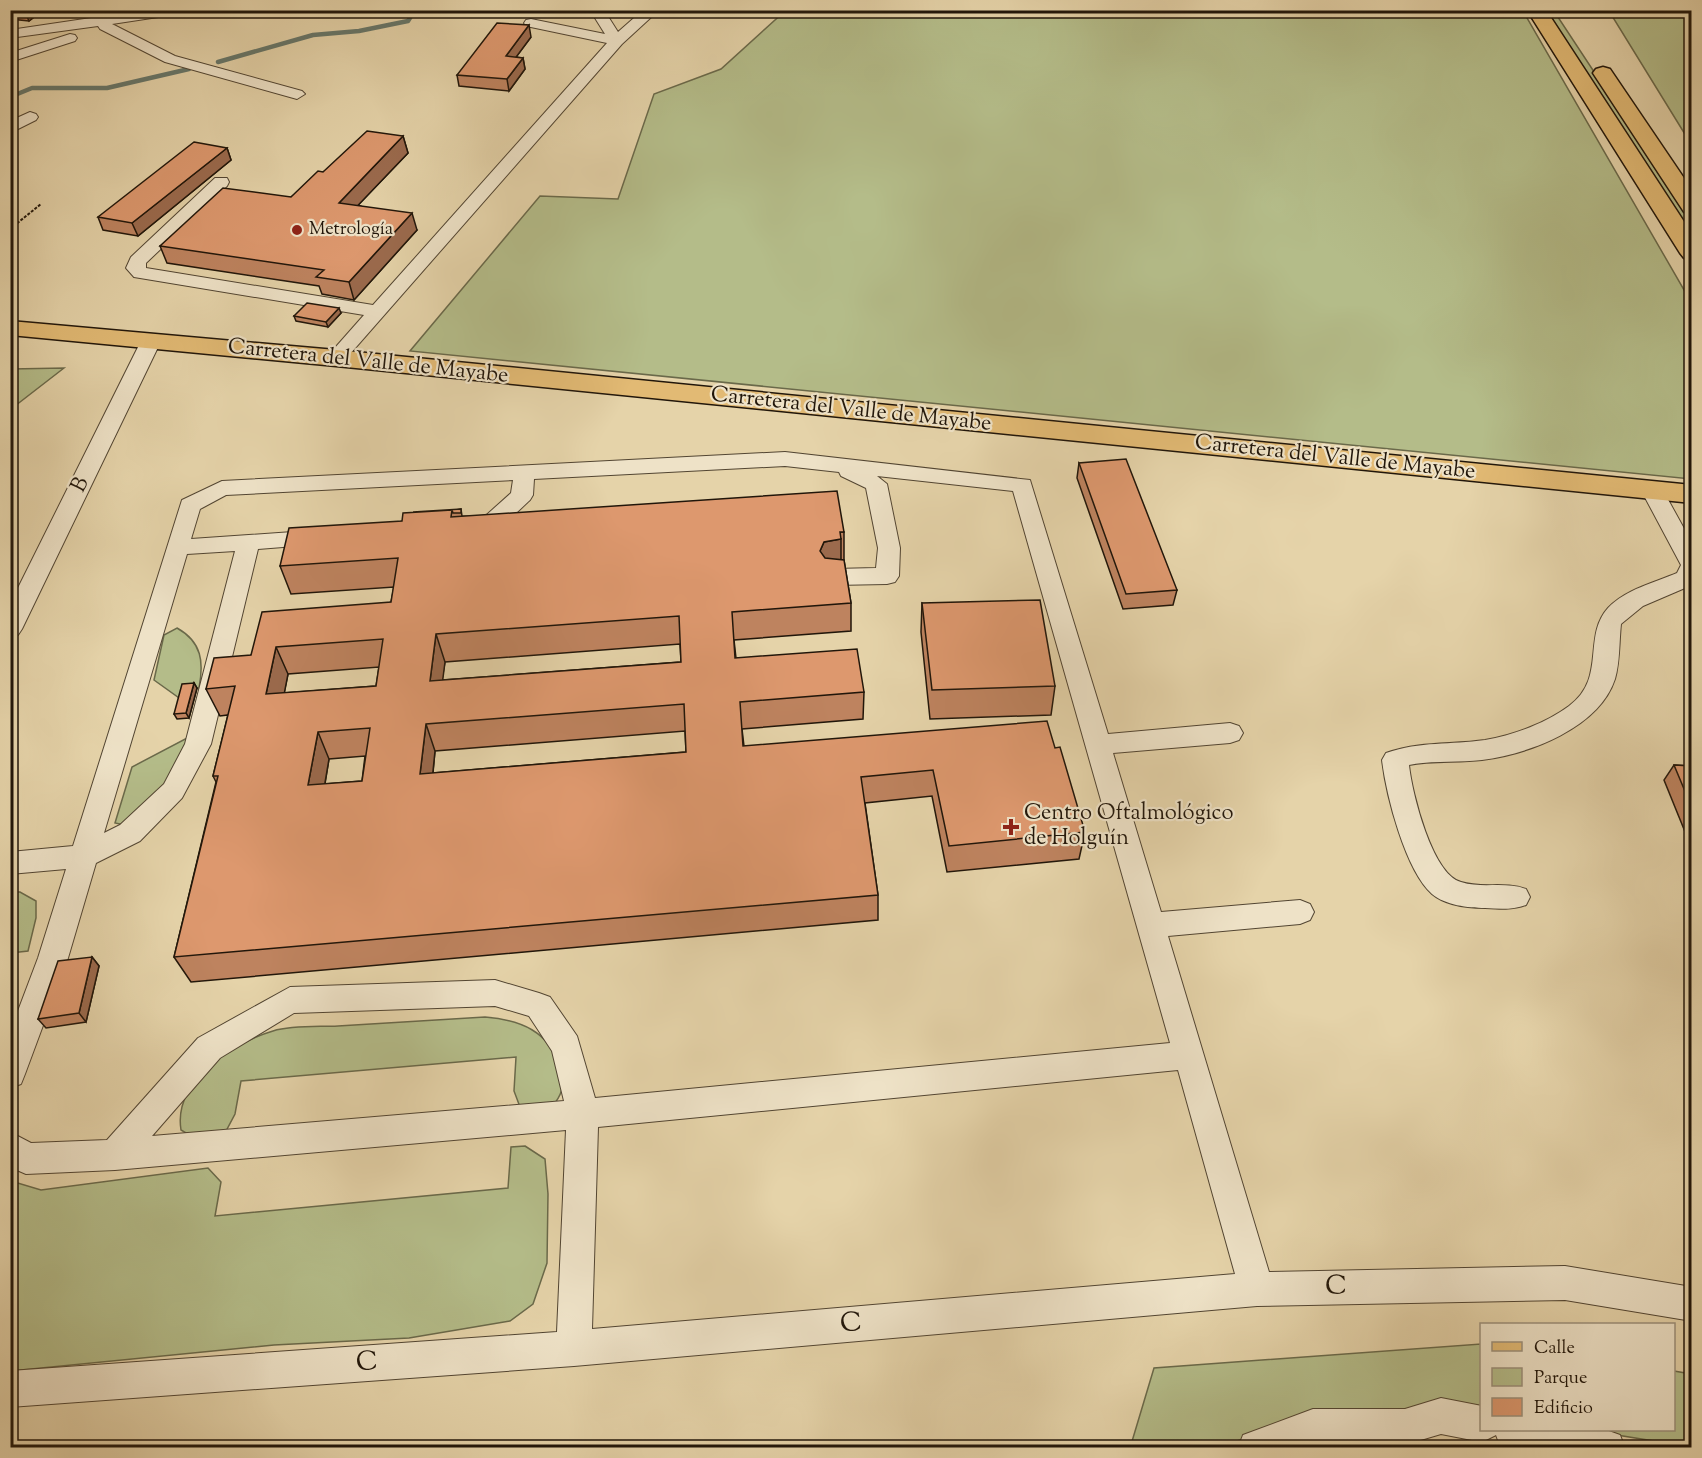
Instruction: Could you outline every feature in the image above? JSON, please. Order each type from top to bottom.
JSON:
[{"type":"main road","points":[[1536,10],[1692,253]]},
{"type":"main road","points":[[1594,60],[1692,207]]},
{"type":"main road","name":"Carretera del Valle de Mayabe","points":[[10,328],[336,358],[1692,494]]},
{"type":"street","points":[[17,33],[107,23],[178,10]]},
{"type":"street","points":[[597,10],[616,41]]},
{"type":"street","points":[[336,358],[616,41],[652,10]]},
{"type":"street","points":[[17,33],[46,16]]},
{"type":"street","points":[[10,58],[107,23],[170,59],[258,86],[297,94]]},
{"type":"street","points":[[531,23],[616,41]]},
{"type":"street","points":[[10,128],[30,117]]},
{"type":"street","points":[[221,182],[137,261],[135,268],[140,273],[379,312]]},
{"type":"street","name":"B","points":[[10,629],[151,341]]},
{"type":"street","points":[[10,1074],[53,958],[190,504],[222,488],[785,459],[1022,485],[1257,1289]]},
{"type":"street","points":[[834,577],[887,576],[888,548],[876,484],[835,464]]},
{"type":"street","points":[[454,529],[488,526],[522,495],[524,472]]},
{"type":"street","points":[[1516,897],[1458,894],[1443,887],[1435,879],[1423,858],[1396,777],[1395,760],[1412,753],[1474,752],[1509,743],[1549,729],[1578,713],[1595,697],[1604,681],[1609,622],[1622,608],[1686,578],[1692,565],[1652,490]]},
{"type":"street","points":[[178,547],[340,536]]},
{"type":"street","points":[[10,863],[84,856],[130,833],[173,791],[198,744],[248,542]]},
{"type":"street","points":[[1098,745],[1230,733]]},
{"type":"street","points":[[1151,925],[1300,912]]},
{"type":"street","points":[[115,1155],[209,1048],[290,1000],[495,993],[539,1006],[566,1046],[583,1114],[574,1348]]},
{"type":"street","points":[[10,1147],[26,1159],[115,1155],[583,1114],[1189,1055]]},
{"type":"street","name":"C","points":[[10,1389],[574,1348],[1257,1289],[1565,1283],[1692,1304]]},
{"type":"street","points":[[1256,1448],[1313,1427],[1405,1427],[1441,1416],[1480,1424]]},
{"type":"street","points":[[1374,1448],[1405,1427]]},
{"type":"street","points":[[1517,1431],[1607,1448]]},
{"type":"path","points":[[10,230],[41,204]]},
{"type":"green space","points":[[785,11],[1523,11],[1691,302],[1691,479],[410,351],[540,196],[618,199],[654,94],[721,69]]},
{"type":"green space","points":[[1546,11],[1554,11],[1691,219],[1691,233]]},
{"type":"green space","points":[[1609,11],[1691,11],[1691,144]]},
{"type":"green space","points":[[64,368],[11,409],[11,369]]},
{"type":"green space","points":[[177,628],[192,640],[201,661],[199,688],[185,689],[182,700],[154,680],[164,635]]},
{"type":"green space","points":[[189,737],[158,798],[125,825],[115,823],[132,767]]},
{"type":"green space","points":[[11,892],[20,892],[36,901],[36,918],[28,951],[11,953]]},
{"type":"green space","points":[[485,1017],[521,1025],[541,1036],[549,1045],[555,1055],[562,1078],[562,1090],[555,1103],[520,1107],[514,1091],[516,1057],[241,1081],[235,1114],[226,1131],[191,1136],[181,1130],[181,1112],[186,1096],[196,1080],[224,1055],[240,1045],[273,1031],[297,1027]]},
{"type":"green space","points":[[525,1146],[545,1159],[548,1194],[547,1263],[533,1304],[510,1321],[409,1338],[274,1345],[11,1371],[11,1181],[41,1190],[208,1168],[221,1182],[215,1216],[508,1188],[511,1147]]},
{"type":"green space","points":[[1480,1344],[1480,1411],[1309,1419],[1217,1447],[1130,1448],[1154,1368]]},
{"type":"green space","points":[[1675,1371],[1691,1374],[1691,1447],[1592,1431],[1675,1431]]},
{"type":"building","points":[[497,23],[529,25],[506,56],[523,58],[507,79],[457,75]]},
{"type":"building","points":[[367,131],[403,136],[339,203],[412,213],[349,282],[316,277],[324,270],[160,246],[223,188],[291,197],[318,171],[323,172]]},
{"type":"building","points":[[194,142],[227,148],[132,223],[98,217]]},
{"type":"building","points":[[307,303],[339,308],[326,322],[294,316]]},
{"type":"building","points":[[1126,459],[1177,590],[1126,594],[1079,463]]},
{"type":"building","points":[[837,491],[844,532],[840,532],[841,539],[824,542],[820,551],[825,558],[844,560],[851,603],[732,612],[735,658],[857,649],[864,692],[740,702],[743,746],[1047,721],[1055,748],[1060,747],[1085,832],[949,846],[933,770],[861,777],[878,895],[174,957],[218,776],[213,776],[235,686],[206,689],[214,658],[251,655],[262,612],[391,602],[398,558],[280,566],[289,528],[402,521],[403,513],[452,510],[451,517]],"holes":[[[679,616],[681,662],[430,681],[436,634]],[[383,639],[376,686],[266,694],[276,647]],[[684,704],[686,752],[420,774],[426,724]],[[370,728],[362,781],[308,785],[318,732]]]},
{"type":"building","points":[[461,509],[461,513],[453,513],[452,510],[413,512]]},
{"type":"building","points":[[1040,600],[1055,686],[932,690],[922,603]]},
{"type":"building","points":[[194,683],[186,713],[174,714],[182,684]]},
{"type":"building","points":[[1674,765],[1692,766],[1692,808]]},
{"type":"building","points":[[92,957],[79,1013],[38,1019],[58,961]]},
{"type":"waterway","points":[[218,62],[313,35],[359,31],[408,21],[415,10]]},
{"type":"waterway","points":[[10,97],[32,88],[107,88],[189,69]]},
{"type":"place","name":"Metrología","points":[[297,230]]},
{"type":"place","name":"Centro Oftalmológico de Holguín","points":[[1011,827]]}]
